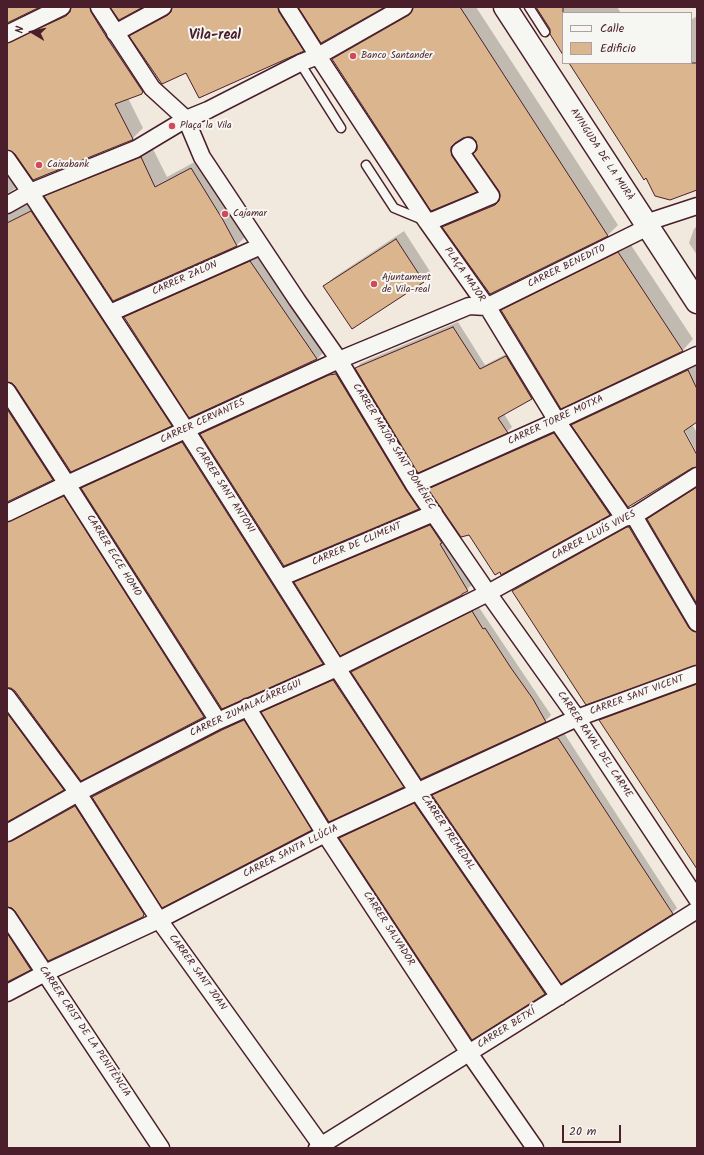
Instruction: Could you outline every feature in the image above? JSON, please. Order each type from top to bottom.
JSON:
[{"type":"main road","name":"AVINGUDA DE LA MURÀ","points":[[505,7],[697,302]]},
{"type":"street","points":[[7,34],[62,7]]},
{"type":"street","points":[[99,7],[152,88],[186,119],[202,157],[339,360]]},
{"type":"street","points":[[115,32],[163,7]]},
{"type":"street","name":"PLAÇA MAJOR","points":[[287,7],[427,222],[486,307]]},
{"type":"street","points":[[7,205],[30,192],[136,149],[186,119],[208,110],[318,56],[404,7]]},
{"type":"street","points":[[427,222],[491,196],[460,151],[468,146]]},
{"type":"street","name":"CARRER SANT ANTONI","points":[[7,159],[186,430],[337,668]]},
{"type":"street","name":"CARRER BENEDITO","points":[[486,307],[646,225],[697,206]]},
{"type":"street","name":"CARRER ZALON","points":[[110,313],[261,246]]},
{"type":"street","name":"PLAÇA MAJOR","points":[[339,360],[469,306],[486,307]]},
{"type":"street","points":[[486,307],[557,421],[629,517],[697,623]]},
{"type":"street","name":"CARRER TORRE MOTXA","points":[[414,485],[557,421],[697,355]]},
{"type":"street","name":"CARRER CERVANTES","points":[[7,513],[67,484],[339,360]]},
{"type":"street","name":"CARRER MAJOR SANT DOMÉNEC","points":[[339,360],[414,485],[488,593]]},
{"type":"street","name":"CARRER ECCE HOMO","points":[[7,392],[218,721]]},
{"type":"street","name":"CARRER LLUÍS VIVES","points":[[488,593],[629,517],[697,476]]},
{"type":"street","name":"CARRER DE CLIMENT","points":[[280,578],[434,513]]},
{"type":"street","name":"CARRER ZUMALACÁRREGUI","points":[[7,833],[78,793],[218,721],[337,668],[488,593]]},
{"type":"street","name":"CARRER RAVAL DEL CARME","points":[[488,593],[577,718],[697,901]]},
{"type":"street","name":"CARRER TREMEDAL","points":[[337,668],[418,792],[559,997]]},
{"type":"street","name":"CARRER SANT VICENT","points":[[577,718],[697,674]]},
{"type":"street","name":"CARRER SANT JOAN","points":[[7,697],[78,793],[159,920],[320,1147]]},
{"type":"street","name":"CARRER SALVADOR","points":[[247,707],[325,834],[469,1053],[535,1148]]},
{"type":"street","name":"CARRER SANTA LLÚCIA","points":[[7,994],[45,973],[159,920],[325,834],[577,718]]},
{"type":"street","name":"CARRER BETXÍ","points":[[320,1147],[559,997],[697,901]]},
{"type":"street","name":"CARRER CRIST DE LA PENITÈNCIA","points":[[7,916],[161,1148]]},
{"type":"lane","points":[[529,7],[545,32]]},
{"type":"lane","points":[[300,64],[341,128]]},
{"type":"lane","points":[[366,165],[394,208],[427,222]]},
{"type":"building","points":[[7,7],[40,7],[7,23]]},
{"type":"building","points":[[71,7],[90,7],[91,12],[107,38],[143,92],[142,94],[115,104],[133,139],[33,180],[15,154],[7,150],[7,43],[66,16],[70,12]]},
{"type":"building","points":[[110,7],[143,7],[119,20]]},
{"type":"building","points":[[172,7],[278,7],[279,12],[304,51],[199,98],[186,73],[162,84],[129,36],[168,15],[171,12]]},
{"type":"building","points":[[298,7],[385,7],[321,43]]},
{"type":"building","points":[[413,7],[460,7],[608,236],[490,294],[442,227],[495,205],[499,201],[499,191],[473,154],[477,150],[476,141],[472,137],[463,138],[451,147],[451,151],[452,156],[477,192],[431,211],[332,59],[409,15]]},
{"type":"building","points":[[536,7],[563,7],[562,53],[550,34],[550,29]]},
{"type":"building","points":[[697,63],[697,190],[670,200],[655,196],[646,178],[644,180],[570,64]]},
{"type":"building","points":[[141,157],[155,187],[191,168],[237,246],[113,301],[44,196]]},
{"type":"building","points":[[31,211],[172,426],[71,472],[15,386],[12,383],[7,382],[7,223]]},
{"type":"building","name":"Ajuntament de Vila-real","points":[[396,239],[424,282],[352,329],[323,286]]},
{"type":"building","points":[[618,252],[683,351],[561,409],[501,310]]},
{"type":"building","points":[[250,261],[317,359],[189,418],[124,317]]},
{"type":"building","points":[[453,327],[480,369],[506,356],[532,399],[498,418],[508,433],[418,473],[355,368]]},
{"type":"building","points":[[688,370],[697,389],[697,422],[684,431],[697,455],[697,467],[692,468],[628,507],[571,425]]},
{"type":"building","points":[[336,374],[419,509],[284,566],[200,434],[329,375]]},
{"type":"building","points":[[7,409],[53,480],[7,502]]},
{"type":"building","points":[[554,433],[610,515],[501,575],[500,572],[495,575],[469,535],[461,537],[428,489]]},
{"type":"building","points":[[182,442],[323,664],[222,709],[81,488]]},
{"type":"building","points":[[697,487],[697,604],[647,519]]},
{"type":"building","points":[[64,496],[204,717],[81,781],[15,691],[11,688],[7,688],[7,522]]},
{"type":"building","points":[[430,525],[442,543],[440,544],[468,591],[340,656],[294,582]]},
{"type":"building","points":[[629,527],[689,628],[697,632],[697,665],[586,705],[512,591]]},
{"type":"building","points":[[472,611],[483,629],[485,628],[533,699],[546,722],[421,779],[351,672]]},
{"type":"building","points":[[333,680],[404,787],[329,822],[261,712]]},
{"type":"building","points":[[697,684],[697,869],[599,720]]},
{"type":"building","points":[[7,713],[64,790],[7,822]]},
{"type":"building","points":[[244,720],[312,830],[162,908],[92,797]]},
{"type":"building","points":[[558,738],[673,914],[561,984],[432,795]]},
{"type":"building","points":[[414,803],[545,994],[472,1040],[339,838]]},
{"type":"building","points":[[75,806],[144,914],[143,917],[48,961],[15,911],[12,908],[7,907],[7,842],[12,841]]},
{"type":"building","points":[[7,933],[31,970],[7,982]]},
{"type":"place","name":"Banco Santander","points":[[353,56]]},
{"type":"place","name":"Plaça la Vila","points":[[172,126]]},
{"type":"place","name":"Caixabank","points":[[39,165]]},
{"type":"place","name":"Cajamar","points":[[225,214]]},
{"type":"place","name":"Ajuntament de Vila-real","points":[[374,284]]},
{"type":"district","name":"Vila-real","points":[[215,37]]}]
